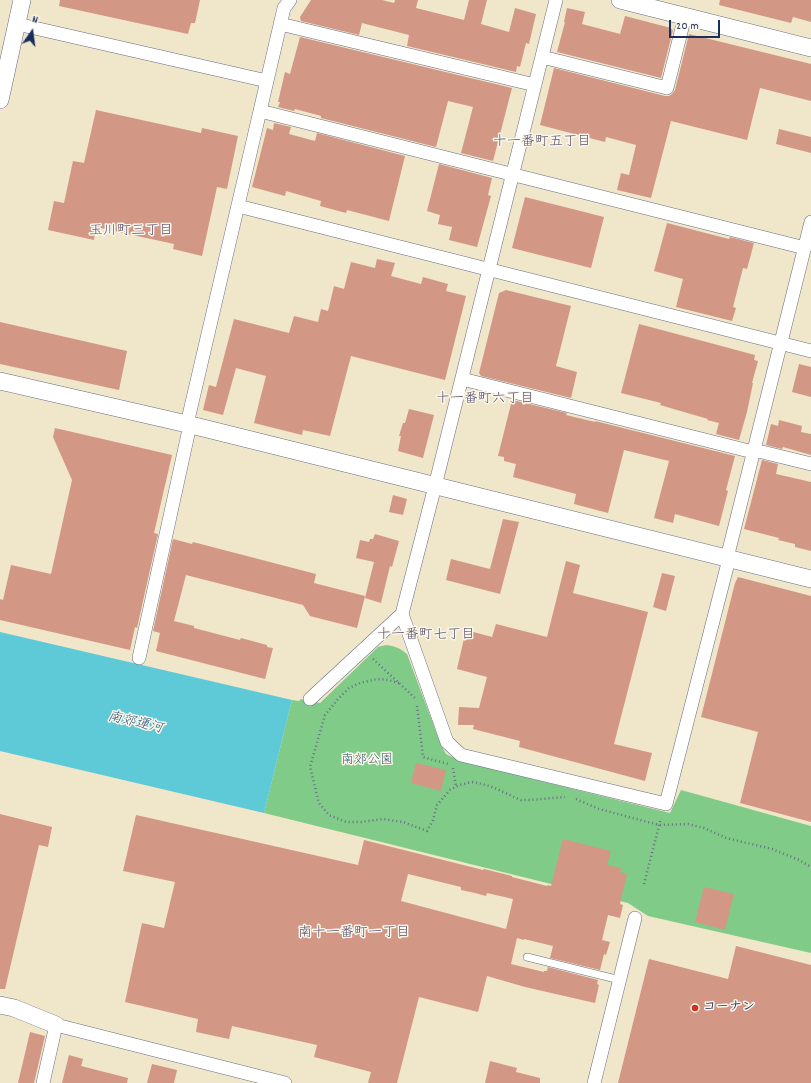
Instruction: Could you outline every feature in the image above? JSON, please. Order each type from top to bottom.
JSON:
[{"type":"street","points":[[0,100],[22,0]]},
{"type":"street","points":[[139,658],[189,424],[238,206],[284,8],[290,0]]},
{"type":"street","points":[[310,699],[402,614],[556,0]]},
{"type":"street","points":[[620,0],[811,48]]},
{"type":"street","points":[[542,57],[667,88],[684,16]]},
{"type":"street","points":[[17,24],[267,81]]},
{"type":"street","points":[[280,24],[535,85]]},
{"type":"street","points":[[260,111],[805,248]]},
{"type":"street","points":[[238,206],[811,350]]},
{"type":"street","points":[[402,614],[447,742],[461,755],[666,804],[811,222]]},
{"type":"street","points":[[462,379],[811,464]]},
{"type":"street","points":[[0,381],[189,424],[811,579]]},
{"type":"street","points":[[594,1083],[635,918]]},
{"type":"street","points":[[0,1005],[14,1008],[56,1025],[284,1083]]},
{"type":"street","points":[[43,1083],[56,1025]]},
{"type":"lane","points":[[527,957],[620,980]]},
{"type":"path","points":[[363,650],[416,699],[423,756],[453,765]]},
{"type":"path","points":[[399,683],[377,679],[360,683],[349,688],[325,715],[310,767],[319,803],[329,815],[346,822],[361,822],[383,819],[403,822],[427,831],[433,820],[437,805],[450,790],[460,784],[473,782],[490,786],[521,800],[563,796],[599,809],[659,825],[688,824],[704,828],[726,838],[772,849],[799,860],[811,867]]},
{"type":"path","points":[[644,884],[666,804]]},
{"type":"green space","name":"南郊公園","points":[[386,645],[402,650],[407,654],[441,745],[446,754],[460,761],[670,813],[681,790],[811,826],[811,953],[648,916],[628,903],[264,813],[292,700],[299,701],[301,699],[320,703],[378,647]]},
{"type":"water","name":"南郊運河","points":[[0,632],[292,700],[264,813],[0,751]]},
{"type":"building","points":[[60,0],[200,0],[195,23],[191,23],[188,34],[59,6]]},
{"type":"building","points":[[311,0],[382,0],[394,3],[395,0],[418,0],[416,8],[464,20],[469,0],[487,0],[481,24],[509,32],[515,8],[536,14],[529,44],[526,43],[520,67],[517,66],[516,72],[407,46],[409,35],[362,23],[359,35],[301,21],[300,17]]},
{"type":"building","points":[[720,0],[811,0],[811,22],[793,17],[791,23],[719,5]]},
{"type":"building","points":[[567,8],[585,12],[582,24],[620,34],[625,16],[671,28],[673,30],[661,78],[557,52]]},
{"type":"building","points":[[689,34],[811,64],[811,101],[760,88],[747,140],[671,121],[651,198],[617,190],[621,173],[629,175],[636,145],[606,137],[605,142],[540,125],[554,68],[669,96],[675,90]]},
{"type":"building","points":[[300,37],[512,88],[493,161],[461,153],[473,107],[448,101],[436,147],[321,118],[321,116],[295,109],[294,111],[278,107],[285,72],[290,74]]},
{"type":"building","points":[[96,110],[201,133],[202,128],[238,136],[227,189],[217,187],[202,256],[173,249],[174,244],[96,227],[94,240],[48,230],[54,201],[64,203],[73,161],[84,163]]},
{"type":"building","points":[[274,123],[291,127],[289,134],[315,141],[317,133],[405,156],[389,221],[347,210],[346,213],[320,206],[321,201],[286,191],[285,196],[252,187],[267,128],[273,130]]},
{"type":"building","points":[[779,129],[811,137],[811,153],[776,144]]},
{"type":"building","points":[[439,164],[492,178],[488,195],[491,196],[477,247],[449,240],[452,227],[438,224],[440,215],[427,211]]},
{"type":"building","points":[[525,197],[604,217],[591,268],[512,248]]},
{"type":"building","points":[[667,223],[729,239],[730,237],[754,243],[747,269],[743,268],[733,307],[736,308],[732,321],[676,307],[683,279],[654,271]]},
{"type":"building","points":[[377,259],[395,263],[391,276],[421,284],[423,277],[448,284],[446,291],[466,296],[445,380],[351,356],[330,436],[303,430],[302,435],[254,423],[266,376],[236,368],[223,415],[203,410],[209,385],[216,387],[234,319],[289,333],[294,316],[318,322],[321,309],[328,311],[334,286],[344,289],[351,262],[375,268]]},
{"type":"building","points":[[506,290],[571,306],[556,366],[577,372],[571,398],[481,376],[479,373],[499,293]]},
{"type":"building","points":[[0,322],[127,351],[119,390],[0,364]]},
{"type":"building","points":[[639,324],[755,355],[754,360],[758,361],[752,383],[747,412],[739,440],[716,434],[719,423],[660,405],[661,403],[621,393]]},
{"type":"building","points":[[799,364],[811,367],[811,397],[792,392]]},
{"type":"building","points":[[512,400],[567,413],[566,415],[735,456],[719,526],[675,514],[673,523],[654,518],[669,461],[624,450],[608,513],[574,504],[576,494],[513,477],[516,464],[504,461],[504,457],[498,456]]},
{"type":"building","points":[[409,409],[434,415],[423,458],[398,451],[401,436],[399,436]]},
{"type":"building","points":[[779,420],[802,426],[801,432],[811,434],[811,455],[783,447],[782,449],[766,445],[771,424],[778,426]]},
{"type":"building","points":[[55,428],[172,455],[154,533],[158,534],[137,628],[135,627],[130,650],[0,620],[0,599],[3,600],[11,565],[51,574],[72,480],[53,437]]},
{"type":"building","points":[[762,460],[778,464],[776,474],[811,482],[811,551],[795,547],[795,544],[778,540],[779,538],[744,529]]},
{"type":"building","points":[[393,495],[407,499],[403,515],[389,512]]},
{"type":"building","points":[[503,519],[519,522],[500,594],[446,580],[451,559],[490,569]]},
{"type":"building","points":[[375,534],[399,541],[392,567],[390,566],[381,603],[365,598],[374,562],[356,558],[360,540],[369,542],[370,539],[373,539]]},
{"type":"building","points":[[173,539],[192,544],[193,542],[316,574],[314,583],[365,596],[357,628],[310,616],[303,605],[186,575],[174,621],[194,626],[194,628],[240,640],[241,638],[273,648],[265,679],[156,651],[160,633],[153,631]]},
{"type":"building","points":[[566,561],[580,565],[573,593],[648,612],[614,744],[652,753],[645,781],[519,747],[520,741],[473,729],[474,725],[458,725],[459,707],[479,708],[487,677],[457,669],[466,630],[492,637],[496,624],[547,637]]},
{"type":"building","points":[[662,573],[675,576],[666,611],[653,607]]},
{"type":"building","points":[[738,577],[811,596],[811,822],[740,803],[758,732],[701,717],[735,583]]},
{"type":"building","points":[[416,763],[446,770],[441,791],[411,783]]},
{"type":"building","points":[[0,814],[52,827],[48,847],[39,845],[5,989],[0,989]]},
{"type":"building","points":[[136,815],[358,865],[364,840],[547,886],[551,886],[563,839],[611,851],[607,865],[621,868],[620,872],[627,874],[620,904],[623,905],[620,918],[608,915],[602,940],[610,942],[606,955],[604,954],[600,970],[550,958],[553,946],[517,938],[511,964],[544,972],[547,971],[548,967],[598,980],[597,984],[599,985],[595,1003],[525,987],[487,976],[478,1012],[419,997],[397,1083],[368,1083],[371,1072],[314,1057],[317,1045],[232,1026],[229,1039],[196,1032],[198,1019],[125,1002],[142,923],[164,928],[175,882],[123,871]],"holes":[[[408,874],[461,887],[461,890],[486,896],[487,893],[513,899],[506,929],[401,901]]]},
{"type":"building","points":[[704,887],[734,894],[725,930],[695,922]]},
{"type":"building","points":[[736,946],[811,965],[811,1083],[618,1083],[649,959],[728,979]]},
{"type":"building","points":[[30,1032],[45,1036],[34,1083],[18,1083]]},
{"type":"building","points":[[69,1055],[83,1059],[81,1066],[128,1078],[127,1083],[62,1083]]},
{"type":"building","points":[[490,1061],[517,1068],[516,1072],[540,1078],[540,1083],[485,1083]]},
{"type":"building","points":[[152,1064],[177,1070],[174,1083],[147,1083]]},
{"type":"place","name":"コーナン","points":[[695,1008]]},
{"type":"district","name":"十一番町五丁目","points":[[542,143]]},
{"type":"district","name":"玉川町三丁目","points":[[131,232]]},
{"type":"district","name":"十一番町六丁目","points":[[485,400]]},
{"type":"district","name":"十一番町七丁目","points":[[426,636]]},
{"type":"district","name":"南十一番町一丁目","points":[[354,934]]}]
